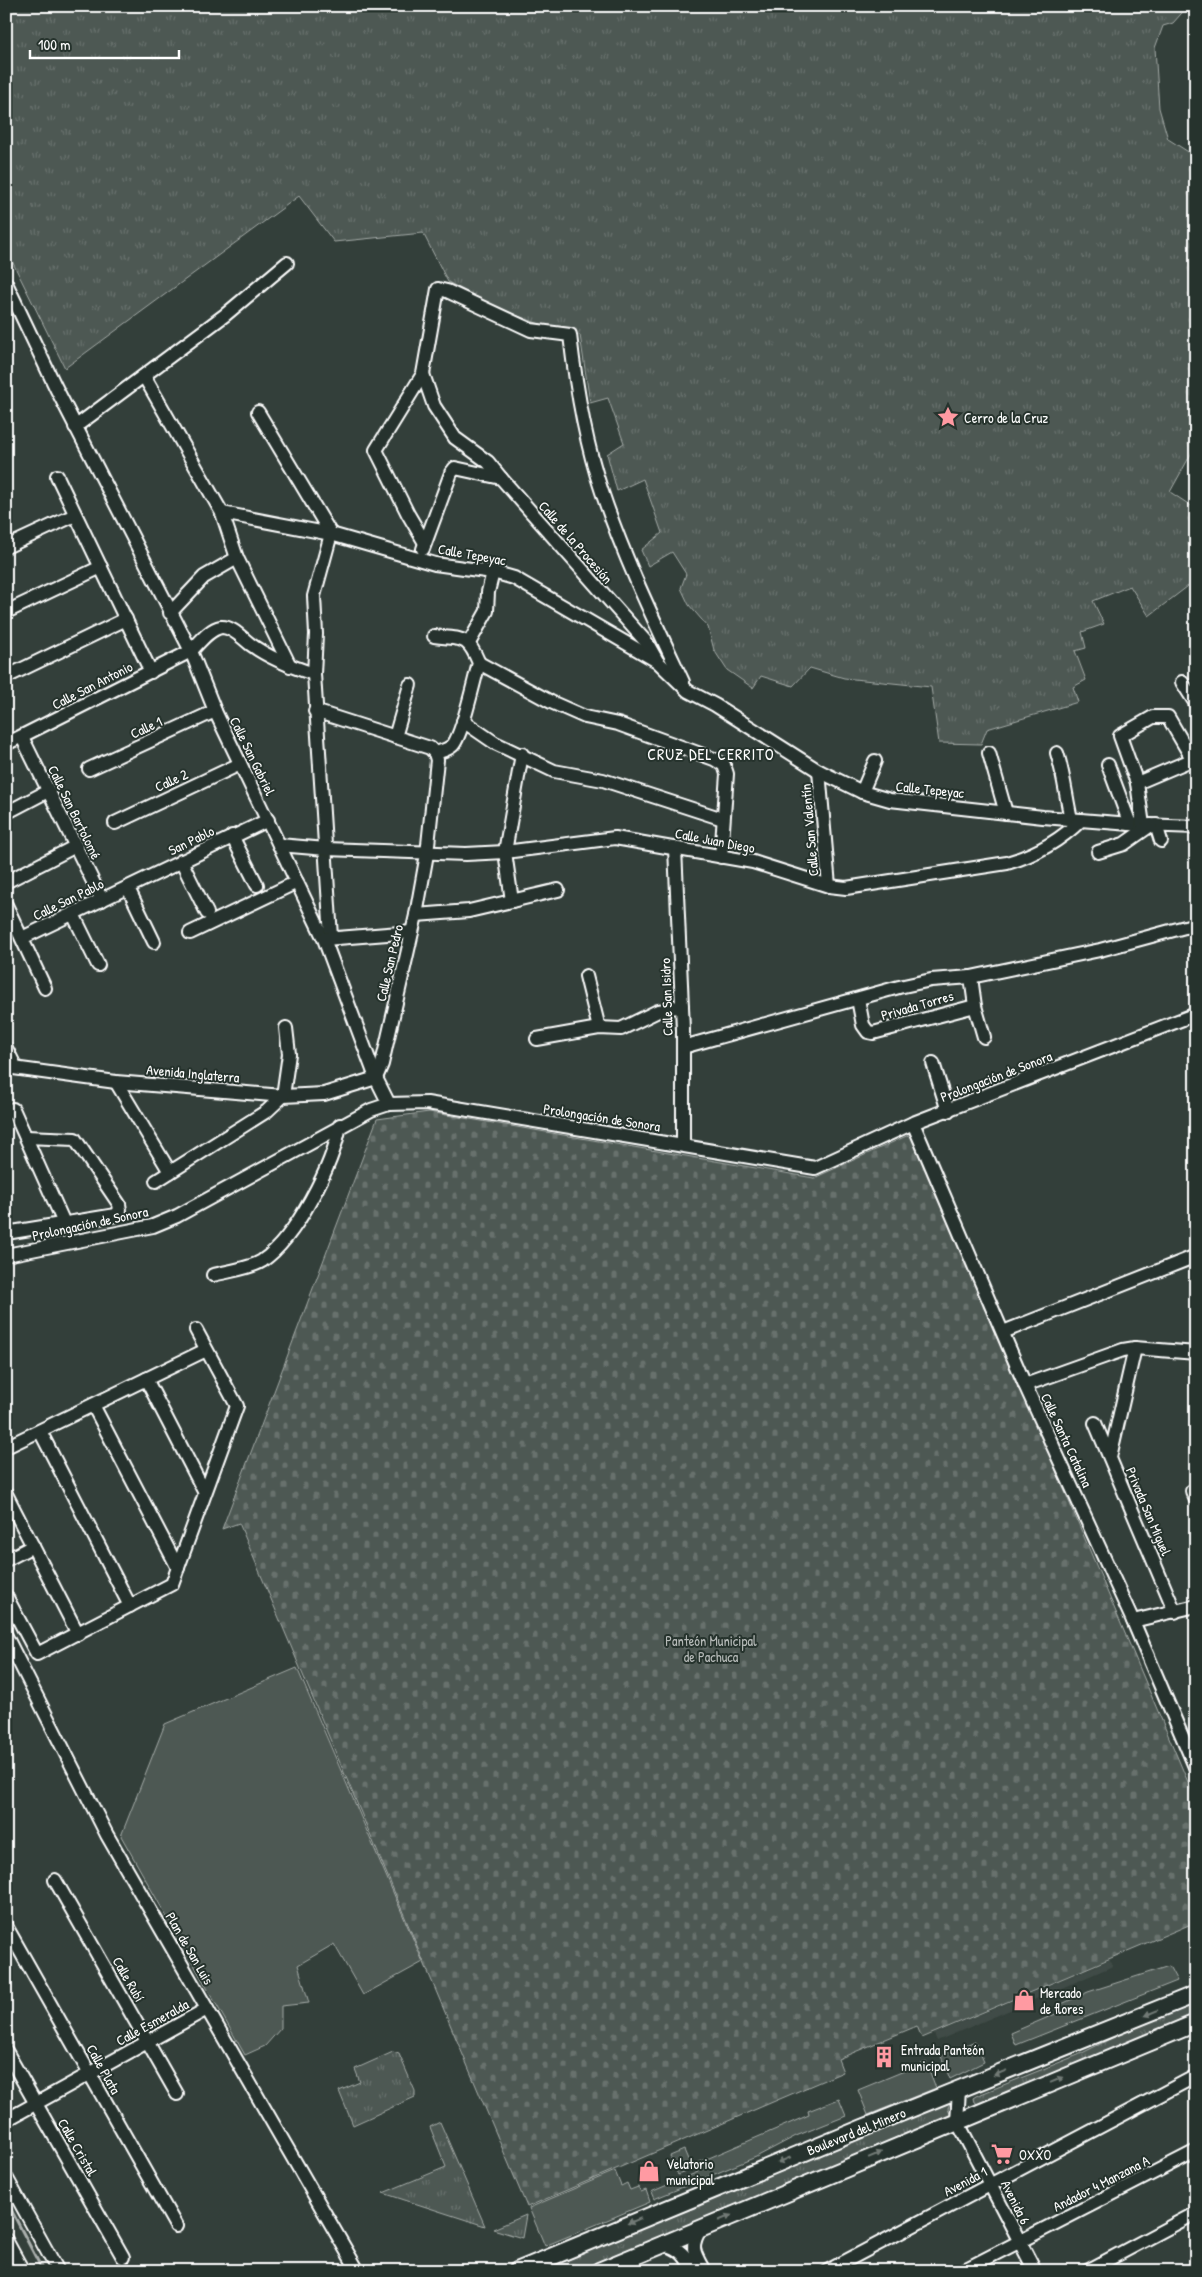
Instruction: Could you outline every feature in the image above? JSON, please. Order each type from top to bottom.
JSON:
[{"type":"main road","name":"Boulevard del Minero","points":[[517,2271],[836,2139],[1196,1994]]},
{"type":"main road","points":[[600,2271],[1196,2023]]},
{"type":"street","points":[[75,427],[225,314],[287,263]]},
{"type":"street","name":"Calle San Gabriel","points":[[6,283],[75,427],[191,652],[215,711],[240,764],[297,882],[328,938],[376,1078],[389,1104]]},
{"type":"street","points":[[425,543],[403,506],[376,450],[422,374],[438,289],[447,291],[532,330],[570,335],[575,378],[602,491],[630,567],[688,691]]},
{"type":"street","name":"Calle de la Procesión","points":[[422,374],[434,406],[454,438],[488,462],[647,643],[657,661]]},
{"type":"street","points":[[144,376],[222,513],[237,558],[290,666]]},
{"type":"street","points":[[258,412],[331,534],[314,596],[316,634],[315,711],[326,849],[328,938],[412,932]]},
{"type":"street","points":[[420,559],[451,473],[456,468],[501,478]]},
{"type":"street","points":[[57,476],[152,672]]},
{"type":"street","name":"Calle Tepeyac","points":[[222,513],[331,534],[435,564],[493,572],[514,578],[657,661],[688,691],[715,705],[819,772],[862,792],[890,800],[1076,819],[1196,827]]},
{"type":"street","points":[[6,547],[76,515]]},
{"type":"street","points":[[170,613],[204,577],[237,558]]},
{"type":"street","points":[[6,612],[101,567]]},
{"type":"street","points":[[469,643],[487,611],[493,572]]},
{"type":"street","points":[[6,677],[126,619]]},
{"type":"street","name":"Calle San Antonio","points":[[6,744],[191,652],[212,630],[222,627],[235,632],[252,646],[290,666],[314,674]]},
{"type":"street","points":[[434,636],[462,639],[469,643],[479,663],[551,702],[585,717],[618,724],[724,765],[727,774],[721,857]]},
{"type":"street","points":[[315,711],[430,748],[435,753],[447,750],[454,743],[463,721],[479,663]]},
{"type":"street","points":[[1182,682],[1194,699]]},
{"type":"street","points":[[395,737],[410,685]]},
{"type":"street","name":"Calle 1","points":[[89,769],[215,711]]},
{"type":"street","points":[[1137,783],[1194,759],[1168,717],[1153,717],[1120,736],[1137,783],[1145,825]]},
{"type":"street","points":[[463,721],[495,743],[554,770],[603,780],[723,819]]},
{"type":"street","name":"Calle San Bartolomé","points":[[22,737],[102,900]]},
{"type":"street","name":"Calle San Pedro","points":[[376,1078],[382,1064],[416,915],[427,854],[437,760],[435,753]]},
{"type":"street","points":[[989,753],[1006,812]]},
{"type":"street","points":[[1057,753],[1063,772],[1063,784],[1076,819]]},
{"type":"street","points":[[512,901],[505,852],[522,754]]},
{"type":"street","points":[[862,792],[875,762]]},
{"type":"street","name":"Calle 2","points":[[115,823],[240,764]]},
{"type":"street","points":[[1108,765],[1145,825],[1161,841]]},
{"type":"street","name":"Calle San Valentín","points":[[819,772],[829,886]]},
{"type":"street","points":[[6,813],[48,791]]},
{"type":"street","name":"Calle Juan Diego","points":[[279,845],[427,854],[505,852],[615,838],[753,862],[829,886],[855,887],[1007,864],[1025,858],[1069,832],[1076,819]]},
{"type":"street","name":"San Pablo","points":[[128,888],[268,820]]},
{"type":"street","points":[[1098,852],[1124,844],[1145,825]]},
{"type":"street","points":[[232,836],[257,886]]},
{"type":"street","points":[[6,882],[76,846]]},
{"type":"street","name":"Calle San Isidro","points":[[675,848],[683,1039],[684,1146]]},
{"type":"street","points":[[181,861],[207,914]]},
{"type":"street","points":[[190,932],[297,882]]},
{"type":"street","points":[[128,888],[154,942]]},
{"type":"street","name":"Calle San Pablo","points":[[22,938],[128,888]]},
{"type":"street","points":[[416,915],[468,910],[558,890]]},
{"type":"street","points":[[6,906],[45,988]]},
{"type":"street","points":[[73,914],[98,965]]},
{"type":"street","points":[[683,1039],[858,999],[931,980],[971,977],[1100,950],[1196,924]]},
{"type":"street","points":[[586,976],[599,1028]]},
{"type":"street","points":[[971,977],[975,1006],[984,1037]]},
{"type":"street","name":"Privada Torres","points":[[858,999],[863,1026],[868,1032],[873,1033],[975,1006]]},
{"type":"street","points":[[537,1039],[599,1028],[621,1028],[658,1011],[682,1006]]},
{"type":"street","name":"Prolongación de Sonora","points":[[6,1255],[153,1226],[177,1216],[340,1125],[371,1110],[389,1104],[427,1103],[815,1168],[913,1123],[1196,1014]]},
{"type":"street","points":[[156,1181],[267,1111],[283,1096],[289,1054],[286,1028]]},
{"type":"street","points":[[6,1048],[11,1068]]},
{"type":"street","points":[[933,1063],[948,1111]]},
{"type":"street","name":"Avenida Inglaterra","points":[[11,1068],[116,1082],[283,1096],[324,1094],[376,1078]]},
{"type":"street","points":[[116,1082],[170,1172]]},
{"type":"street","points":[[10,1111],[26,1137],[64,1223]]},
{"type":"street","name":"Calle Santa Catalina","points":[[913,1123],[1025,1385],[1133,1620],[1196,1768]]},
{"type":"street","points":[[213,1275],[260,1262],[280,1246],[309,1205],[337,1140],[340,1125]]},
{"type":"street","points":[[6,1233],[116,1215],[120,1210],[119,1204],[75,1139],[26,1137]]},
{"type":"street","points":[[1002,1332],[1196,1256]]},
{"type":"street","points":[[6,1596],[37,1654],[172,1584],[237,1406],[196,1330]]},
{"type":"street","points":[[1110,1457],[1135,1348]]},
{"type":"street","points":[[1025,1385],[1123,1350],[1135,1348],[1196,1354]]},
{"type":"street","points":[[6,1447],[206,1350]]},
{"type":"street","points":[[146,1379],[205,1493]]},
{"type":"street","points":[[93,1405],[178,1568]]},
{"type":"street","name":"Privada San Miguel","points":[[1095,1423],[1175,1612]]},
{"type":"street","points":[[40,1430],[130,1606]]},
{"type":"street","points":[[6,1494],[78,1634]]},
{"type":"street","points":[[6,1560],[33,1546]]},
{"type":"street","points":[[1133,1620],[1196,1606]]},
{"type":"street","name":"Plan de San Luis","points":[[6,1636],[107,1835],[358,2271]]},
{"type":"street","name":"Calle Rubí","points":[[55,1880],[178,2094]]},
{"type":"street","name":"Calle Plata","points":[[6,1926],[176,2226]]},
{"type":"street","name":"Calle Esmeralda","points":[[6,2120],[207,2009]]},
{"type":"street","name":"Calle Cristal","points":[[6,2051],[123,2257]]},
{"type":"street","name":"Avenida 1","points":[[827,2271],[1196,2076]]},
{"type":"street","points":[[957,2121],[959,2090]]},
{"type":"street","name":"Avenida 6","points":[[957,2121],[1035,2271]]},
{"type":"street","name":"Andador 4 Manzana A","points":[[962,2271],[1196,2151]]},
{"type":"street","points":[[6,2177],[58,2271]]},
{"type":"street","points":[[1087,2271],[1196,2213]]},
{"type":"street","points":[[701,2228],[695,2238],[694,2252],[704,2271]]},
{"type":"street","points":[[6,2240],[23,2271]]},
{"type":"street","points":[[664,2244],[677,2247],[685,2254],[693,2271]]},
{"type":"shaded area","name":"Mercado de flores","points":[[1110,1960],[1113,1966],[937,2041],[934,2034]]},
{"type":"green space","points":[[6,6],[1188,6],[1173,23],[1163,26],[1155,48],[1159,108],[1168,139],[1196,155],[1196,400],[1189,417],[1196,420],[1196,445],[1170,492],[1196,509],[1196,580],[1149,616],[1130,586],[1093,601],[1104,624],[1082,632],[1086,648],[1075,651],[1086,680],[1073,687],[1078,702],[987,729],[981,744],[939,743],[931,687],[844,678],[810,668],[793,686],[761,676],[753,688],[727,670],[714,650],[708,627],[689,605],[681,588],[686,574],[672,552],[648,566],[641,550],[662,533],[643,479],[617,491],[607,454],[624,443],[608,398],[590,403],[580,335],[556,330],[499,309],[448,282],[423,233],[334,242],[299,196],[65,368],[6,249]]},
{"type":"green space","name":"Panteón Municipal de Pachuca","points":[[429,1112],[814,1178],[913,1133],[1196,1801],[1196,1922],[922,2038],[917,2026],[838,2059],[843,2072],[527,2207],[239,1523],[222,1529],[377,1119]]},
{"type":"green space","points":[[297,1668],[423,1962],[363,1995],[334,1944],[298,1965],[309,2003],[281,2006],[281,2028],[265,2046],[245,2055],[121,1836],[165,1724]]},
{"type":"green space","points":[[1169,1966],[1177,1981],[1016,2045],[1011,2033],[1058,2013],[1055,2007],[1088,1992]]},
{"type":"green space","points":[[1196,2001],[1196,2015],[978,2104],[974,2102],[973,2098],[976,2096],[1078,2055],[1136,2026]]},
{"type":"green space","points":[[975,2041],[984,2062],[950,2079],[941,2056]]},
{"type":"green space","points":[[393,2052],[399,2054],[415,2091],[415,2097],[353,2125],[339,2091],[360,2082],[355,2069]]},
{"type":"green space","points":[[926,2062],[936,2088],[868,2115],[858,2090]]},
{"type":"green space","points":[[839,2099],[846,2116],[796,2136],[756,2157],[654,2199],[651,2192],[698,2172],[695,2164],[809,2115],[808,2111]]},
{"type":"green space","points":[[951,2101],[948,2108],[951,2115],[585,2271],[542,2271],[713,2197]]},
{"type":"green space","points":[[440,2122],[485,2226],[383,2193],[446,2167],[430,2127]]},
{"type":"green space","points":[[684,2150],[692,2169],[678,2175],[670,2156]]},
{"type":"green space","points":[[615,2171],[621,2186],[627,2183],[630,2190],[638,2187],[641,2192],[646,2190],[650,2202],[545,2246],[529,2208]]},
{"type":"green space","points":[[526,2215],[522,2238],[493,2229]]},
{"type":"waterway","points":[[6,2200],[43,2271]]},
{"type":"place","name":"Cerro de la Cruz","points":[[948,417]]},
{"type":"place","name":"Mercado de flores","points":[[1024,2000]]},
{"type":"place","name":"Entrada Panteón municipal","points":[[884,2057]]},
{"type":"place","name":"OXXO","points":[[1002,2154]]},
{"type":"place","name":"Velatorio municipal","points":[[649,2171]]},
{"type":"district","name":"CRUZ DEL CERRITO","points":[[711,754]]}]
